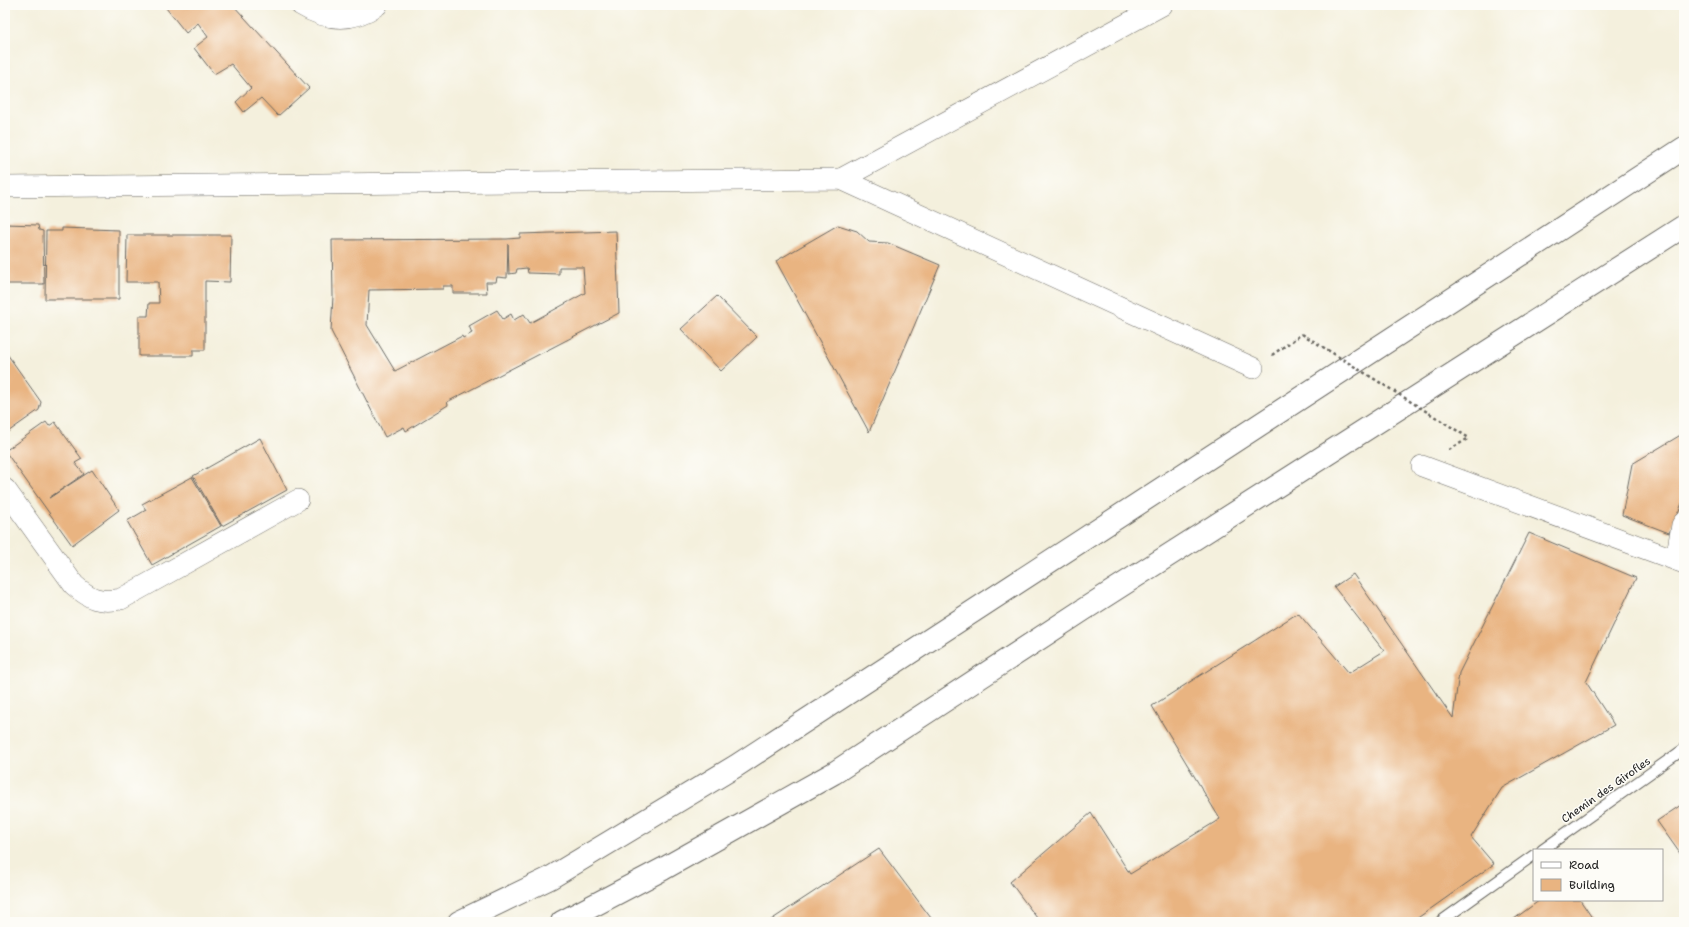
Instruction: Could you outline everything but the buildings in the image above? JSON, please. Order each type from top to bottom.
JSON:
[{"type":"highway","points":[[459,922],[550,878],[736,766],[1684,148]]},
{"type":"highway","points":[[562,922],[663,870],[834,773],[1090,606],[1684,226]]},
{"type":"street","points":[[301,5],[328,18],[350,18],[368,12],[377,5]]},
{"type":"street","points":[[841,179],[1162,5]]},
{"type":"street","points":[[5,187],[841,179],[1253,368]]},
{"type":"street","points":[[1422,466],[1680,562],[1682,525],[1684,522]]},
{"type":"street","points":[[5,488],[74,585],[94,599],[108,601],[121,599],[298,500]]},
{"type":"lane","name":"Chemin des Girofles","points":[[1543,849],[1684,749]]},
{"type":"lane","points":[[1440,922],[1533,857]]},
{"type":"path","points":[[1253,368],[1302,334],[1469,438]]}]
